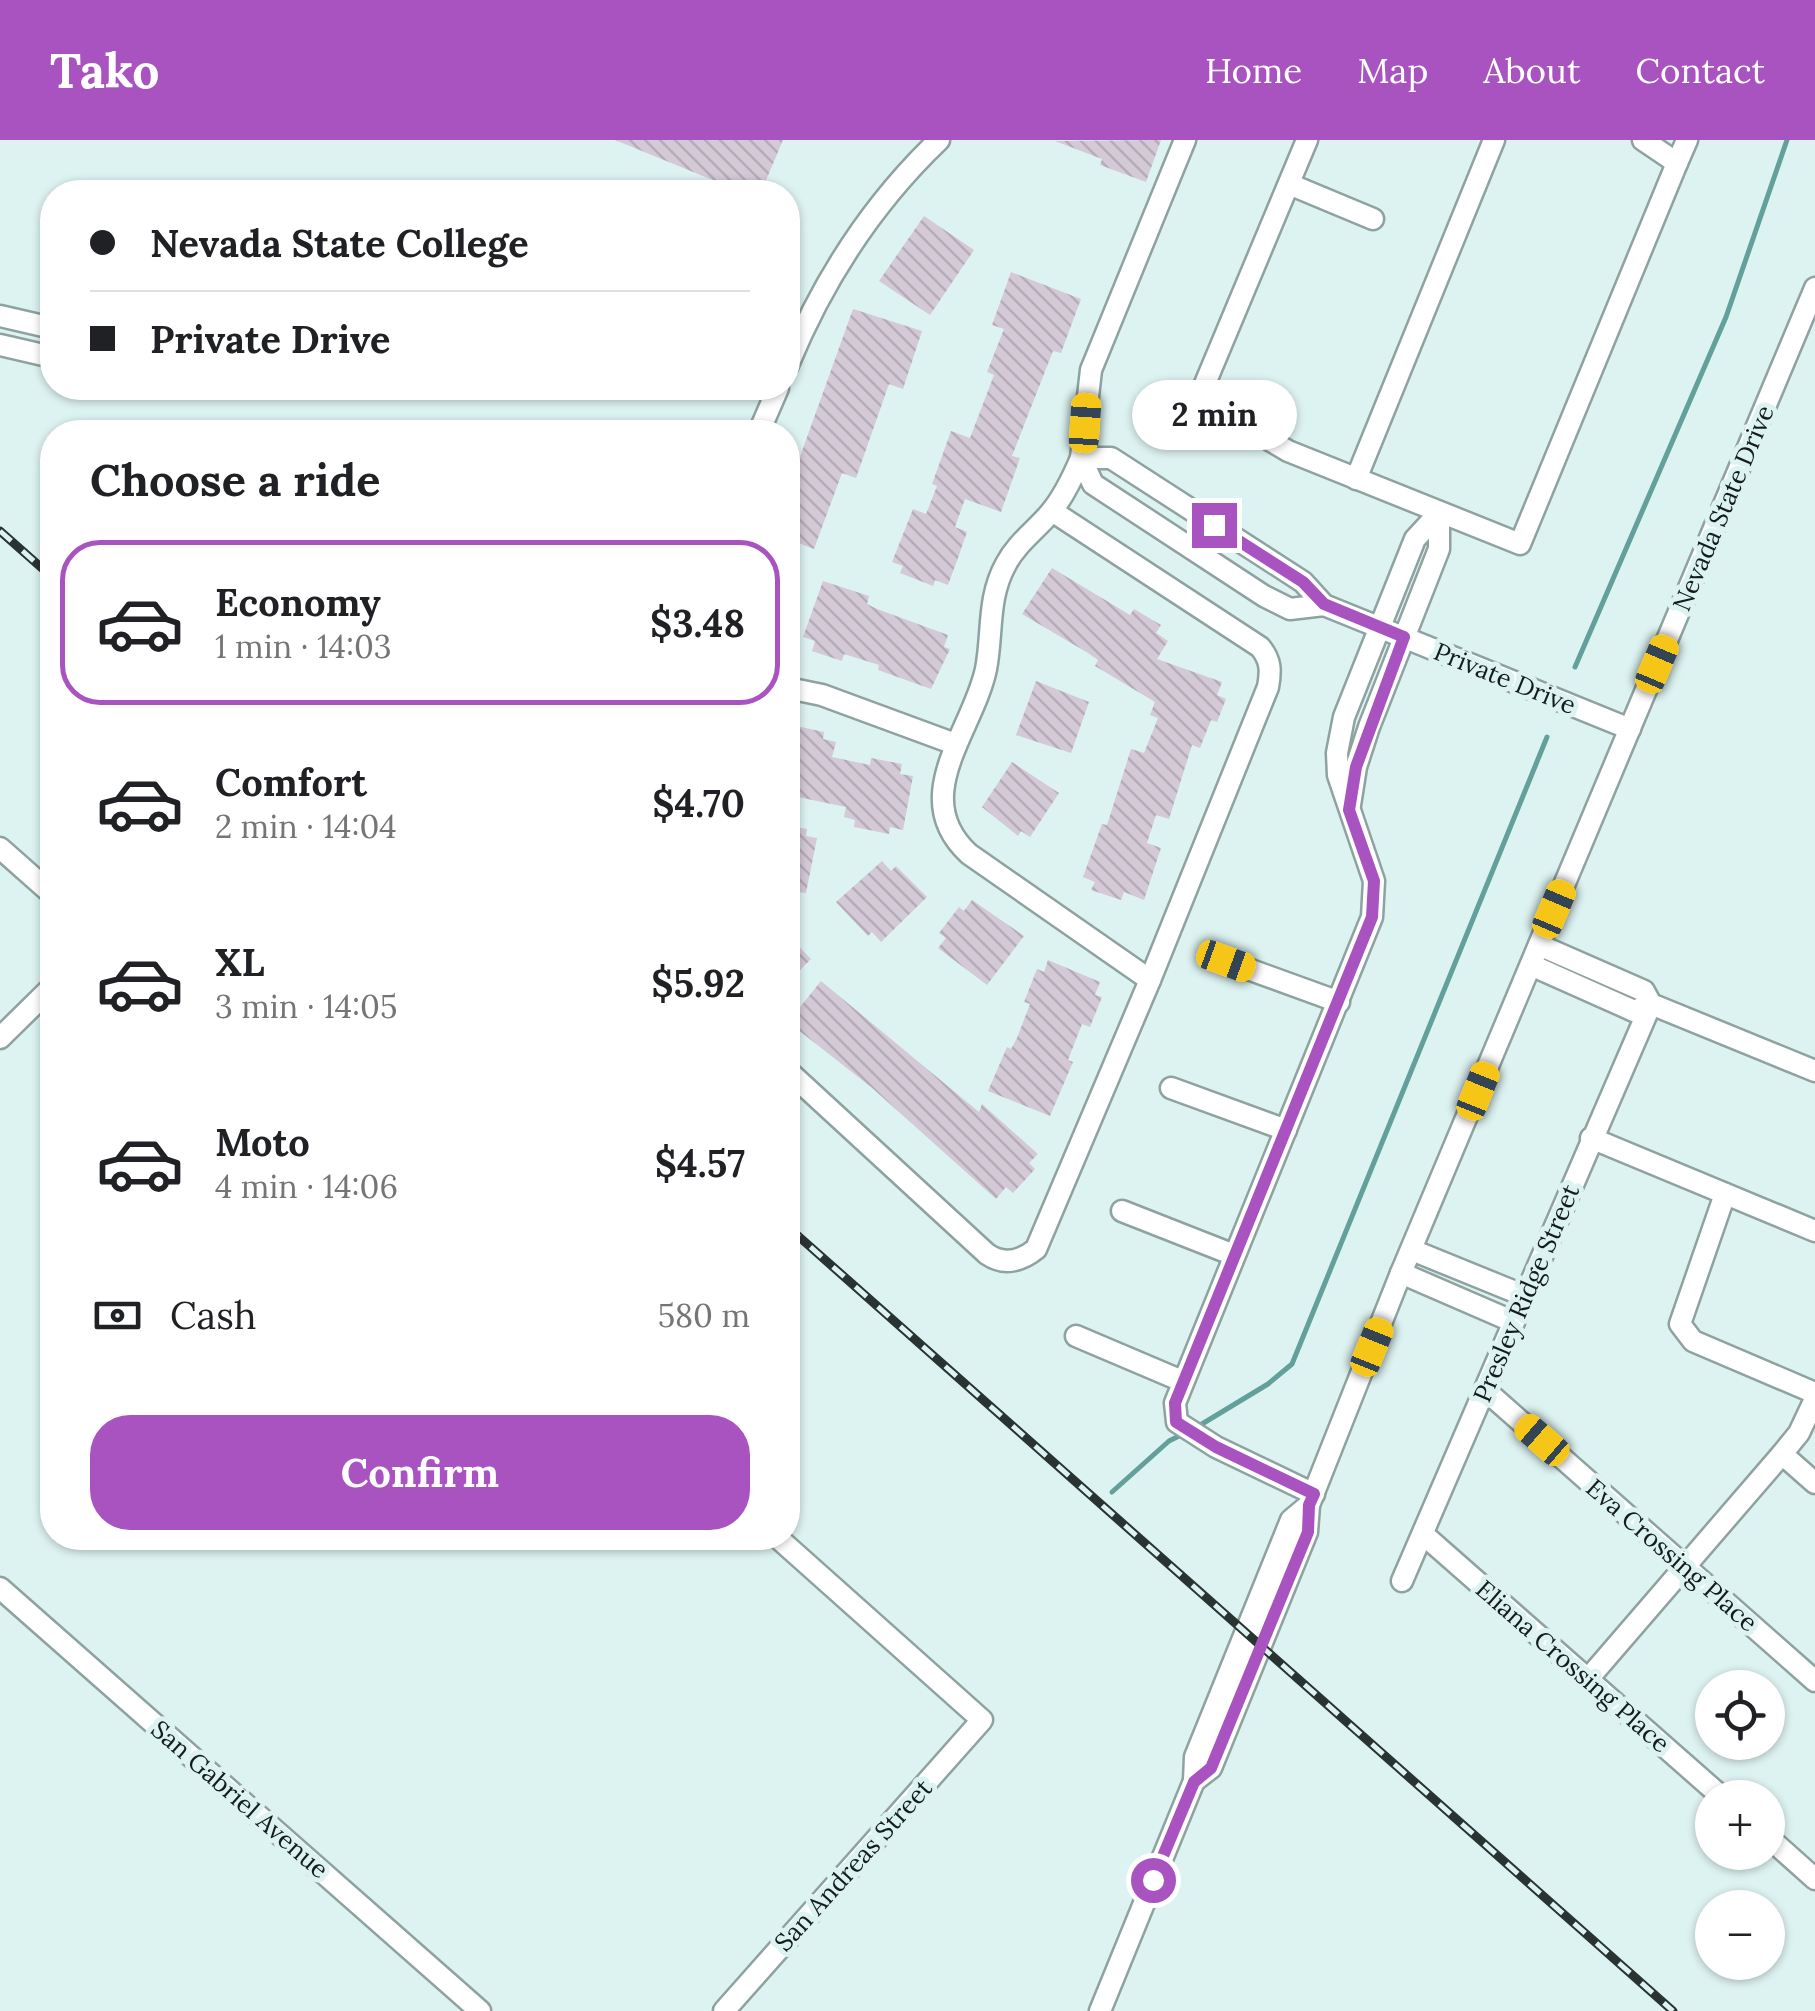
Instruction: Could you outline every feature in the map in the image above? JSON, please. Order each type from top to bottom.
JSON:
[{"type":"street","points":[[800,338],[845,253],[886,196],[939,140]]},
{"type":"street","points":[[1150,980],[954,840],[944,804],[944,784],[946,766],[982,684],[989,648],[990,610],[1000,575],[1017,546],[1052,511],[1082,458],[1091,370],[1185,140]]},
{"type":"street","points":[[1183,437],[1306,140]]},
{"type":"street","points":[[1356,479],[1494,140]]},
{"type":"street","points":[[1643,140],[1677,162]]},
{"type":"street","points":[[1199,398],[1288,451],[1520,544],[1687,140]]},
{"type":"street","points":[[1288,184],[1373,220]]},
{"type":"street","name":"Nevada State Drive","points":[[1100,2011],[1194,1782],[1211,1768],[1308,1532],[1311,1500],[1401,1274],[1815,288]]},
{"type":"street","points":[[0,316],[40,325]]},
{"type":"street","points":[[0,345],[40,355]]},
{"type":"street","name":"Private Drive","points":[[1324,604],[1290,608],[1264,596],[1093,484],[1082,458],[1111,458],[1303,582],[1324,604],[1630,729]]},
{"type":"street","points":[[800,1082],[987,1254],[1016,1260],[1036,1249],[1268,687],[1269,662],[1260,647],[1052,511]]},
{"type":"street","points":[[1311,1500],[1176,1422],[1175,1403],[1372,917],[1374,881],[1338,774],[1337,754],[1344,717],[1408,554],[1415,539],[1439,512]]},
{"type":"street","points":[[1349,810],[1356,767],[1439,548],[1439,512]]},
{"type":"street","points":[[1408,554],[1433,564]]},
{"type":"street","points":[[800,690],[955,744]]},
{"type":"street","points":[[0,848],[40,883]]},
{"type":"street","points":[[1534,955],[1644,991],[1650,1004],[1815,1071]]},
{"type":"street","points":[[1226,961],[1339,1002]]},
{"type":"street","points":[[0,1038],[40,999]]},
{"type":"street","name":"Presley Ridge Street","points":[[1402,1581],[1650,1004]]},
{"type":"street","points":[[1170,1088],[1286,1130]]},
{"type":"street","points":[[1592,1138],[1815,1231]]},
{"type":"street","points":[[1588,1679],[1799,1433],[1815,1396],[1693,1341],[1680,1324],[1725,1194]]},
{"type":"street","points":[[1122,1211],[1234,1255]]},
{"type":"street","points":[[1412,1250],[1525,1296]]},
{"type":"street","points":[[1401,1274],[1514,1322]]},
{"type":"street","points":[[1484,1308],[1494,1283]]},
{"type":"street","points":[[1076,1336],[1182,1381]]},
{"type":"street","name":"Eva Crossing Place","points":[[1485,1390],[1815,1681]]},
{"type":"street","points":[[1782,1454],[1815,1483]]},
{"type":"street","name":"Eliana Crossing Place","points":[[1424,1534],[1703,1780]]},
{"type":"street","name":"San Andreas Street","points":[[724,2011],[982,1720],[791,1550]]},
{"type":"street","name":"San Gabriel Avenue","points":[[0,1588],[480,2011]]},
{"type":"street","points":[[1785,1852],[1815,1878]]},
{"type":"building","points":[[615,140],[783,140],[766,180],[713,180]]},
{"type":"building","points":[[1161,140],[1146,182],[1100,165],[1102,159],[1055,141]]},
{"type":"building","points":[[924,216],[974,250],[930,315],[879,281]]},
{"type":"building","points":[[1011,272],[1081,299],[1061,353],[1053,351],[1012,456],[1020,458],[1001,512],[965,499],[955,527],[967,532],[958,558],[948,585],[935,580],[933,586],[900,573],[903,566],[892,562],[913,509],[926,514],[951,431],[970,438],[994,375],[987,372],[1004,329],[992,325]]},
{"type":"building","points":[[853,309],[922,331],[903,389],[889,384],[856,478],[842,473],[814,549],[800,544],[800,457]]},
{"type":"building","points":[[1052,568],[1130,615],[1134,609],[1161,625],[1156,633],[1168,641],[1157,659],[1222,682],[1217,695],[1226,699],[1217,722],[1211,720],[1200,748],[1192,745],[1169,819],[1156,815],[1147,843],[1161,848],[1144,900],[1124,892],[1121,900],[1091,890],[1095,882],[1083,877],[1102,824],[1107,825],[1131,749],[1144,753],[1158,718],[1150,715],[1155,702],[1095,666],[1098,660],[1088,653],[1022,614]]},
{"type":"building","points":[[823,581],[869,596],[867,604],[877,609],[948,635],[944,647],[950,649],[931,689],[878,670],[879,665],[844,654],[842,661],[812,651],[815,641],[803,637]]},
{"type":"building","points":[[1036,681],[1089,702],[1071,753],[1016,735]]},
{"type":"building","points":[[800,727],[824,732],[823,739],[836,742],[832,757],[870,765],[871,758],[902,764],[900,774],[913,776],[903,830],[890,827],[889,834],[854,827],[855,820],[844,817],[846,807],[800,797]]},
{"type":"building","points":[[1012,762],[1059,793],[1030,837],[1021,831],[1018,836],[982,807]]},
{"type":"building","points":[[800,828],[807,829],[806,836],[817,838],[806,893],[800,892]]},
{"type":"building","points":[[882,861],[891,871],[896,866],[927,897],[881,942],[872,932],[868,936],[836,902]]},
{"type":"building","points":[[972,900],[1024,936],[987,985],[938,948],[946,938],[939,933],[959,907],[964,911]]},
{"type":"building","points":[[800,948],[811,959],[800,970]]},
{"type":"building","points":[[1048,960],[1100,982],[1095,995],[1102,997],[1090,1027],[1082,1024],[1068,1060],[1073,1062],[1050,1116],[988,1091],[1007,1047],[1011,1049],[1017,1038],[1030,1004],[1024,1002],[1037,969],[1044,972]]},
{"type":"building","points":[[821,981],[979,1112],[982,1104],[1038,1154],[1029,1163],[1035,1169],[1013,1193],[1006,1187],[996,1199],[871,1087],[800,1031],[800,1007]]},
{"type":"waterway","points":[[1575,667],[1726,317],[1787,140]]},
{"type":"waterway","points":[[1197,1427],[1268,1384],[1292,1364],[1547,737]]},
{"type":"waterway","points":[[1112,1492],[1169,1441],[1183,1434]]},
{"type":"railway","points":[[0,531],[40,566]]},
{"type":"railway","points":[[800,1238],[1673,2011]]},
{"type":"route","points":[[1153,1880],[1194,1782],[1211,1768],[1308,1532],[1309,1505],[1314,1494],[1216,1447],[1176,1422],[1175,1403],[1372,917],[1374,881],[1349,810],[1356,767],[1404,637],[1324,604],[1303,582],[1214,525]]}]
